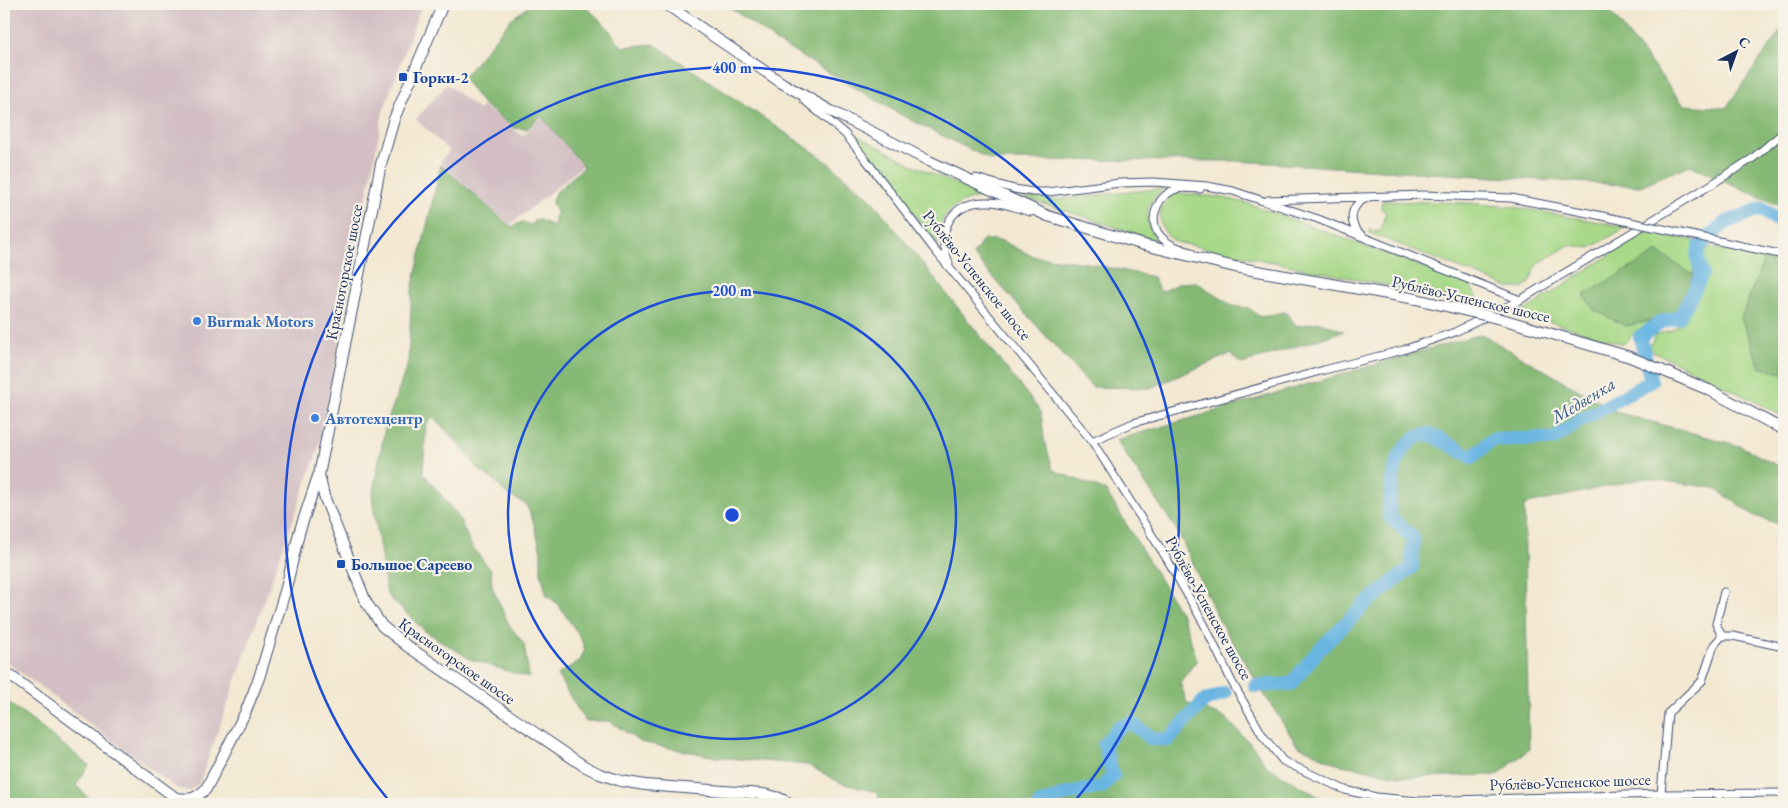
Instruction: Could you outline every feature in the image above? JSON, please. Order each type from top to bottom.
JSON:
[{"type":"main road","name":"Красногорское шоссе","points":[[442,4],[394,119],[381,164],[319,475],[324,496],[366,602],[382,626],[406,646],[584,766],[600,774],[621,781],[645,785],[775,796],[789,804]]},
{"type":"main road","name":"Рублёво-Успенское шоссе","points":[[666,4],[782,83],[854,123],[928,161],[1048,216],[1144,245],[1235,267],[1416,299],[1505,320],[1630,357],[1709,390],[1784,430]]},
{"type":"main road","points":[[4,671],[176,798],[195,801],[206,789],[245,713],[260,678],[300,533],[319,475]]},
{"type":"street","name":"Рублёво-Успенское шоссе","points":[[782,83],[845,134],[864,156],[933,248],[1092,441],[1167,559],[1204,624],[1232,682],[1263,736],[1283,761],[1345,790],[1376,797],[1418,801],[1661,794],[1784,793]]},
{"type":"street","points":[[1092,441],[1132,423],[1403,350],[1455,332],[1520,300],[1716,182],[1753,158],[1784,132]]},
{"type":"street","points":[[928,161],[986,182],[1033,192],[1048,192],[1120,183],[1154,182],[1207,186],[1233,191],[1318,219],[1520,300]]},
{"type":"street","points":[[1233,191],[1179,188],[1159,203],[1154,220],[1158,233],[1169,243],[1235,267]]},
{"type":"street","points":[[1262,200],[1423,195],[1511,198],[1784,255]]},
{"type":"street","points":[[1368,240],[1359,234],[1352,222],[1352,216],[1357,204],[1372,196]]},
{"type":"street","points":[[952,270],[944,252],[943,236],[947,222],[954,213],[964,207],[975,203],[989,202],[1048,216]]},
{"type":"street","points":[[1722,636],[1716,624],[1724,592]]},
{"type":"street","points":[[1661,794],[1668,713],[1702,681],[1714,645],[1722,636],[1733,636],[1784,647]]},
{"type":"street","points":[[1720,794],[1720,804]]},
{"type":"shaded area","points":[[4,4],[422,4],[383,112],[319,447],[199,784],[189,791],[176,788],[4,660]]},
{"type":"shaded area","points":[[447,84],[479,110],[483,106],[523,136],[541,117],[582,166],[510,225],[440,162],[449,151],[416,119]]},
{"type":"green space","points":[[532,4],[583,4],[606,26],[622,47],[654,44],[821,157],[871,199],[1041,412],[1044,439],[1053,470],[1106,491],[1183,617],[1197,660],[1180,682],[1187,703],[1226,718],[1256,750],[1266,766],[1331,804],[881,804],[876,792],[841,783],[808,765],[716,757],[640,742],[610,721],[585,721],[557,675],[580,661],[585,649],[579,635],[557,603],[547,596],[541,573],[541,551],[526,504],[508,495],[494,480],[478,469],[462,448],[433,417],[426,425],[423,473],[458,516],[472,547],[491,570],[492,587],[509,625],[524,644],[529,678],[470,659],[425,631],[387,595],[372,498],[385,428],[408,363],[412,290],[441,165],[511,227],[522,222],[531,225],[536,219],[554,226],[556,213],[552,202],[555,193],[584,167],[541,116],[527,129],[514,128],[482,103],[463,78],[511,19]]},
{"type":"green space","points":[[725,4],[1604,4],[1684,105],[1726,108],[1784,26],[1784,208],[1690,165],[1640,186],[1236,161],[991,160],[905,117],[777,42]]},
{"type":"green space","points":[[851,132],[913,165],[984,197],[962,202],[945,216],[941,223],[938,246]]},
{"type":"green space","points":[[1165,188],[1153,200],[1147,213],[1149,227],[1159,241],[1019,196],[1057,200]]},
{"type":"green space","points":[[1178,193],[1219,197],[1250,204],[1469,284],[1481,305],[1176,242],[1164,230],[1160,216],[1161,209],[1165,203],[1170,197]]},
{"type":"green space","points":[[1382,201],[1468,203],[1514,207],[1627,227],[1590,248],[1569,245],[1536,265],[1530,283],[1523,288],[1510,288],[1370,233],[1369,230],[1380,232],[1386,213],[1381,208]]},
{"type":"green space","points":[[1645,232],[1698,241],[1693,255],[1694,274],[1658,252],[1626,326],[1662,318],[1636,331],[1623,344],[1521,313]]},
{"type":"green space","points":[[984,239],[1002,241],[1032,256],[1087,263],[1153,277],[1160,292],[1180,283],[1196,282],[1233,306],[1249,308],[1260,317],[1285,312],[1297,326],[1320,322],[1344,331],[1242,364],[1230,354],[1150,388],[1092,387],[973,255]]},
{"type":"green space","points":[[1708,247],[1765,257],[1741,318],[1760,367],[1784,374],[1784,414],[1781,415],[1648,349],[1655,335],[1672,330],[1685,320],[1707,275],[1703,256]]},
{"type":"green space","points":[[1658,252],[1694,274],[1679,311],[1662,318],[1626,326],[1594,310],[1584,295]]},
{"type":"green space","points":[[1765,257],[1784,267],[1784,374],[1760,367],[1741,318]]},
{"type":"green space","points":[[1481,334],[1619,413],[1740,446],[1784,469],[1784,526],[1755,516],[1714,488],[1645,478],[1524,505],[1529,749],[1498,775],[1404,777],[1337,764],[1297,745],[1219,620],[1178,532],[1116,440]]},
{"type":"green space","points":[[4,699],[89,765],[76,785],[91,801],[90,804],[4,804]]},
{"type":"waterway","name":"Медвенка","points":[[1255,686],[1291,684],[1318,651],[1364,605],[1412,567],[1413,538],[1389,516],[1390,496],[1397,463],[1401,453],[1415,438],[1430,434],[1472,457],[1493,439],[1554,439],[1578,422],[1651,381],[1640,337],[1661,322],[1679,317],[1702,274],[1697,257],[1700,246],[1725,223],[1762,208],[1784,226]]},
{"type":"waterway","name":"Медвенка","points":[[1040,804],[1067,794],[1102,787],[1113,775],[1104,745],[1118,727],[1132,723],[1152,739],[1168,740],[1204,701],[1225,693]]},
{"type":"place","name":"Горки-2","points":[[403,77]]},
{"type":"place","name":"Burmak Motors","points":[[197,321]]},
{"type":"place","name":"Автотехцентр","points":[[315,418]]},
{"type":"place","name":"Большое Сареево","points":[[341,564]]}]
